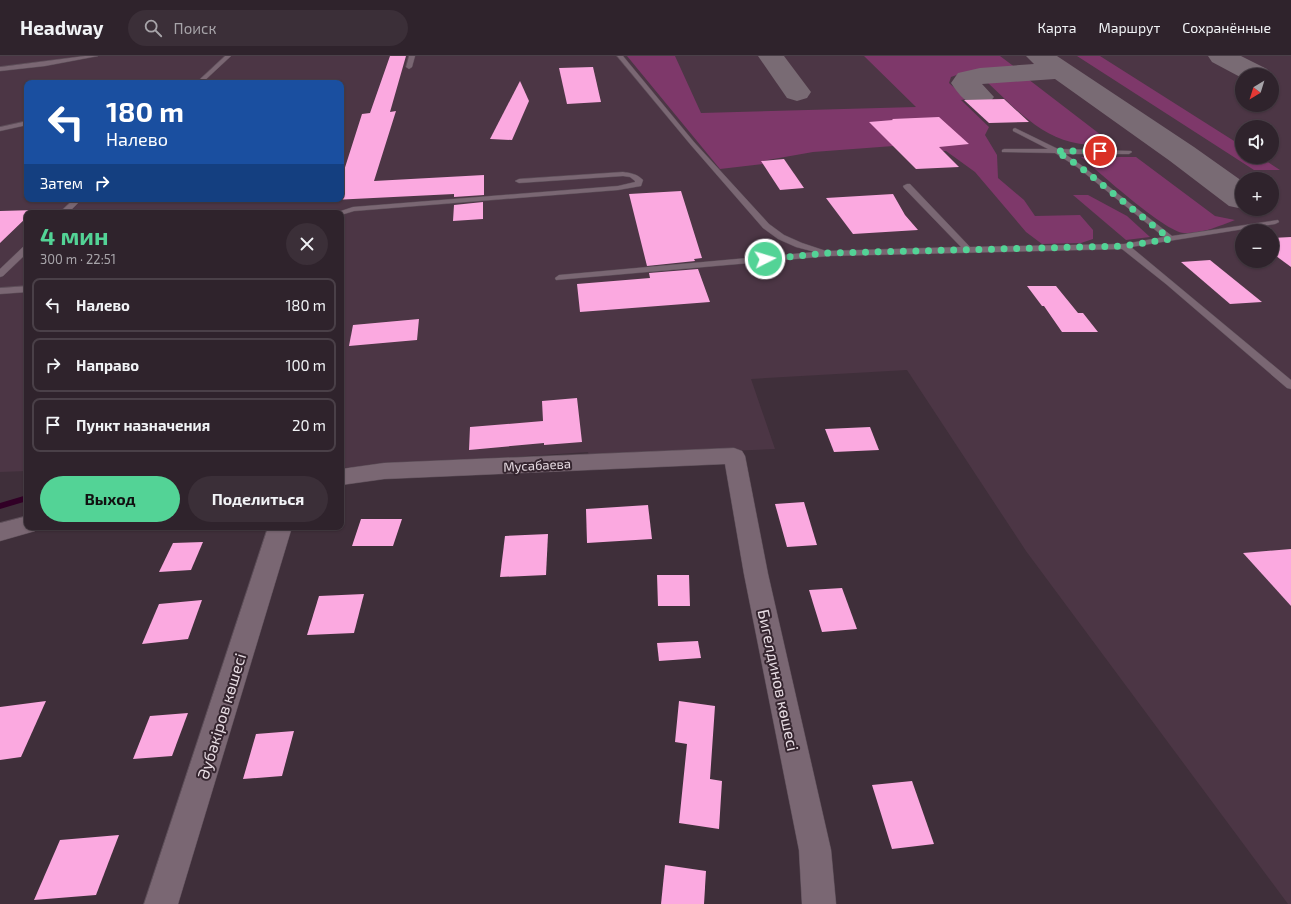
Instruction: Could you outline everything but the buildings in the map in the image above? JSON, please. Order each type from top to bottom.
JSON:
[{"type":"street","name":"Мусабаева","points":[[344,477],[384,472],[734,456]]},
{"type":"street","name":"Бигелдинов көшесі","points":[[734,456],[756,574],[815,850],[819,904]]},
{"type":"street","points":[[0,532],[24,526]]},
{"type":"street","name":"Әубәкіров көшесі","points":[[161,904],[279,530]]},
{"type":"lane","points":[[0,69],[95,56]]},
{"type":"lane","points":[[202,80],[228,56]]},
{"type":"lane","points":[[409,67],[412,56]]},
{"type":"lane","points":[[620,56],[692,143],[766,226],[781,237],[799,245],[829,253]]},
{"type":"lane","points":[[0,129],[24,124]]},
{"type":"lane","points":[[1015,130],[1056,151],[1079,166],[1170,239]]},
{"type":"lane","points":[[1004,152],[1129,152]]},
{"type":"lane","points":[[344,212],[353,209],[618,188],[638,184],[639,180],[632,175],[623,174],[519,181]]},
{"type":"lane","points":[[907,186],[968,250]]},
{"type":"lane","points":[[66,210],[75,202]]},
{"type":"lane","points":[[559,278],[829,253],[1124,246],[1275,222]]},
{"type":"lane","points":[[1124,246],[1169,282],[1291,386]]},
{"type":"lane","points":[[0,274],[24,251]]},
{"type":"lane","points":[[0,291],[24,289]]},
{"type":"shaded area","points":[[0,56],[1291,56],[1291,904],[1288,904],[1026,551],[907,370],[751,379],[775,449],[589,457],[588,452],[344,468],[344,210],[24,210],[24,471],[0,472]]},
{"type":"shaded area","points":[[627,56],[675,56],[701,113],[916,107],[864,56],[1000,56],[1016,68],[1011,70],[981,71],[958,74],[951,77],[949,83],[967,99],[961,100],[989,127],[985,135],[997,155],[998,178],[1024,200],[1035,216],[1080,215],[1093,230],[1093,239],[1081,243],[1042,244],[1026,232],[975,172],[946,151],[922,151],[907,145],[813,152],[762,161],[763,164],[720,169]]},
{"type":"shaded area","points":[[1077,56],[1100,56],[1235,142],[1235,158]]},
{"type":"shaded area","points":[[1028,79],[1114,145],[1082,144],[1059,138],[1036,126],[987,82]]},
{"type":"shaded area","points":[[1081,157],[1136,157],[1215,216],[1235,220],[1210,229],[1191,233],[1184,233],[1175,230],[1162,223]]},
{"type":"shaded area","points":[[1245,164],[1271,164],[1280,170],[1254,170]]},
{"type":"shaded area","points":[[1073,195],[1088,195],[1127,216],[1150,237],[1126,240]]},
{"type":"waterway","points":[[0,506],[24,499]]},
{"type":"taxiway","points":[[771,56],[797,92]]},
{"type":"taxiway","points":[[1039,56],[1182,154],[1235,193]]},
{"type":"taxiway","points":[[1221,56],[1244,68]]},
{"type":"taxiway","points":[[979,97],[965,83],[968,79],[980,76],[1060,71]]},
{"type":"route","points":[[765,259],[829,253],[1124,246],[1170,239],[1079,166],[1056,151],[1100,151]]}]
